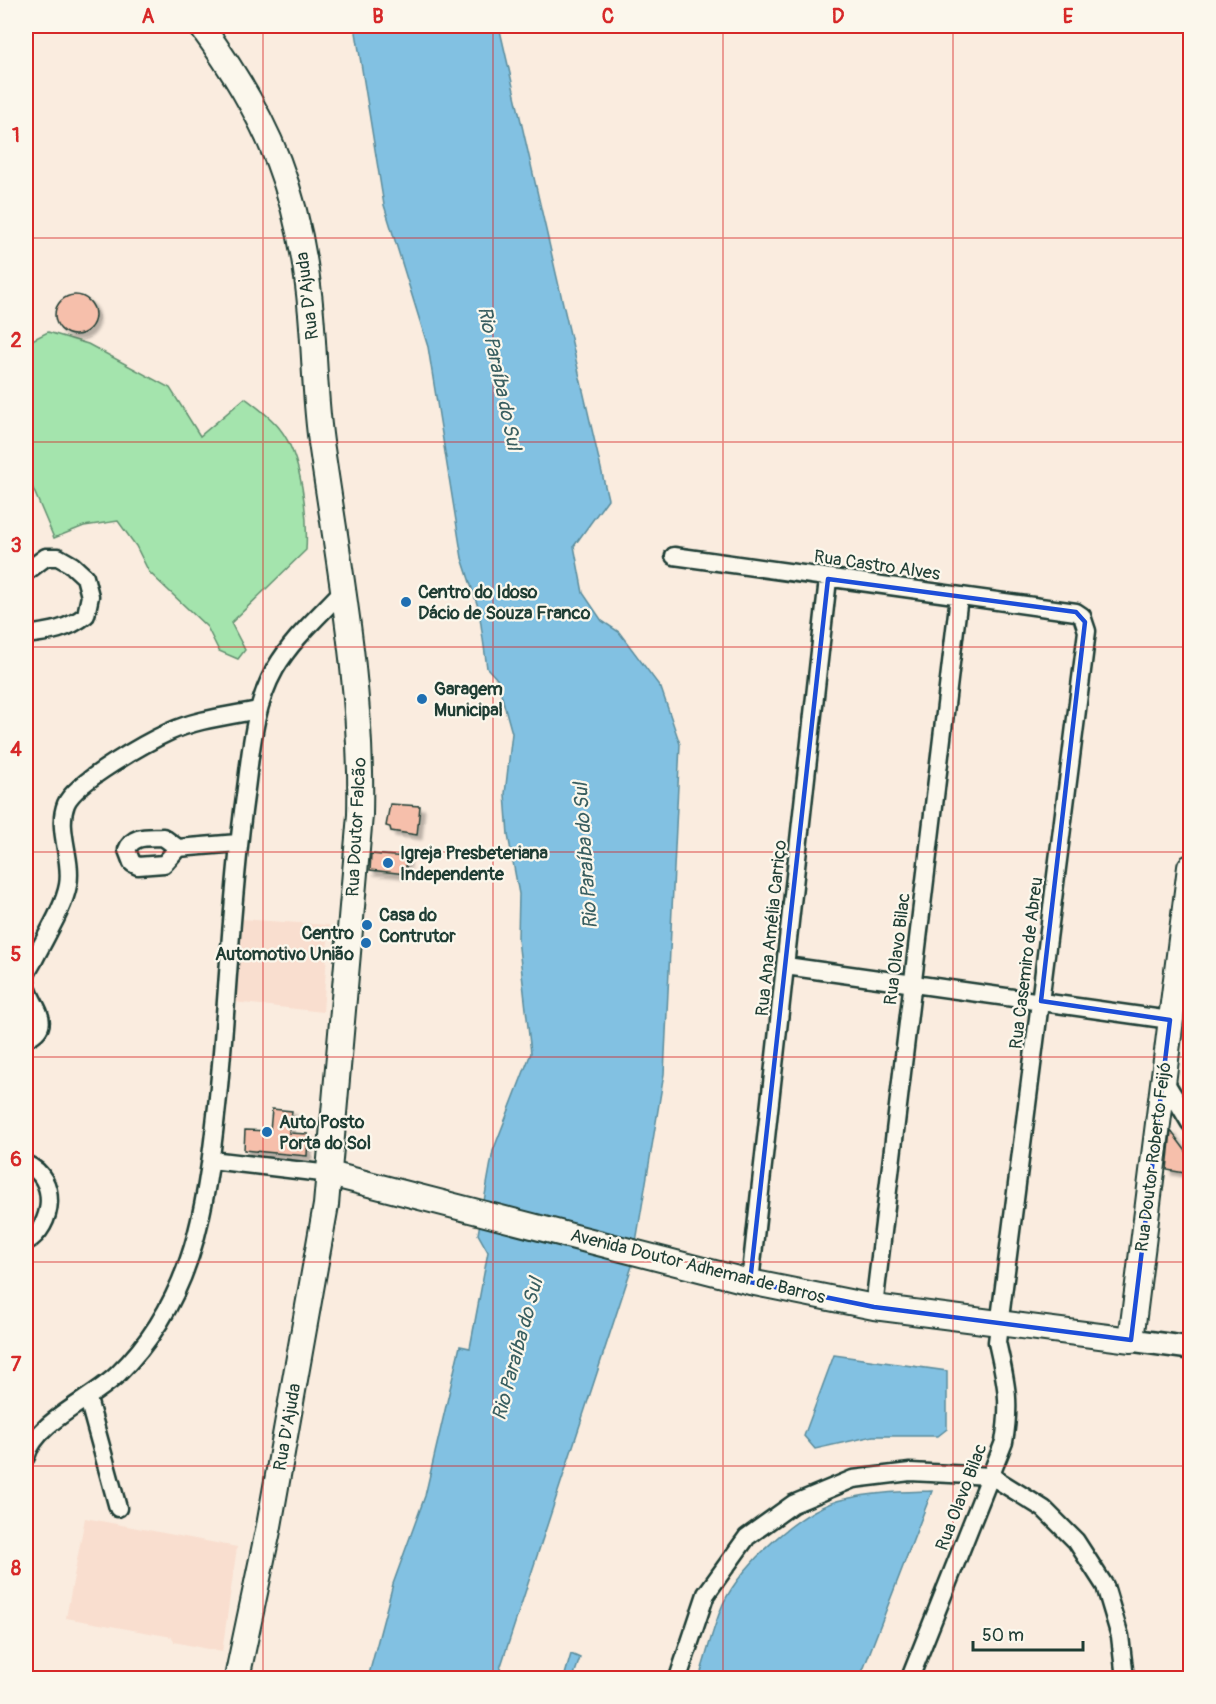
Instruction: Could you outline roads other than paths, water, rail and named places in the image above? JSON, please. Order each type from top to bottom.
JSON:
[{"type":"main road","name":"Rua D'Ajuda","points":[[201,26],[237,75],[262,120],[282,167],[296,213],[311,312],[321,447],[345,588]]},
{"type":"main road","name":"Rua Doutor Falcão","points":[[330,1174],[360,815],[362,756],[345,588]]},
{"type":"main road","name":"Rua Doutor Roberto Feijó","points":[[1131,1340],[1191,867]]},
{"type":"main road","name":"Rua D'Ajuda","points":[[237,1678],[269,1526],[330,1174]]},
{"type":"main road","name":"Avenida Doutor Adhemar de Barros","points":[[330,1174],[454,1204],[750,1282],[874,1307],[1131,1340]]},
{"type":"street","name":"Rua Castro Alves","points":[[674,556],[1076,612]]},
{"type":"street","points":[[26,572],[46,557],[58,557],[85,577],[90,596],[86,615],[60,631],[26,635]]},
{"type":"street","name":"Rua Ana Amélia Carriço","points":[[750,1282],[828,579]]},
{"type":"street","points":[[26,1457],[33,1440],[46,1427],[88,1400],[124,1367],[150,1338],[170,1305],[196,1236],[211,1160],[227,1010],[238,843],[258,710],[275,669],[298,638],[345,588]]},
{"type":"street","name":"Rua Olavo Bilac","points":[[874,1307],[959,596]]},
{"type":"street","name":"Rua Casemiro de Abreu","points":[[999,1323],[1087,631],[1082,616],[1076,612]]},
{"type":"street","points":[[26,1038],[32,1035],[40,1025],[40,1013],[30,996],[26,976],[68,885],[64,818],[66,803],[84,781],[170,732],[200,721],[258,710]]},
{"type":"street","points":[[178,848],[238,843]]},
{"type":"street","points":[[786,966],[913,982],[1170,1020]]},
{"type":"street","points":[[1163,1077],[1191,1123]]},
{"type":"street","name":"Avenida Doutor Adhemar de Barros","points":[[211,1160],[330,1174]]},
{"type":"street","points":[[26,1164],[44,1178],[50,1192],[48,1208],[39,1231],[26,1242]]},
{"type":"street","name":"Rua Olavo Bilac","points":[[910,1678],[1004,1442],[1009,1412],[1008,1388],[997,1342],[999,1323]]},
{"type":"street","name":"Avenida Doutor Adhemar de Barros","points":[[1131,1340],[1191,1347]]},
{"type":"street","points":[[88,1400],[118,1508]]},
{"type":"street","points":[[678,1678],[706,1594],[747,1537],[793,1504],[853,1479],[910,1472],[991,1476],[1044,1509],[1076,1541],[1105,1586],[1120,1635],[1125,1678]]},
{"type":"water","name":"Rio Paraíba do Sul","points":[[355,26],[499,26],[608,499],[574,546],[583,593],[602,621],[619,632],[661,688],[680,744],[664,1074],[632,1266],[497,1678],[368,1678],[393,1584],[425,1496],[460,1346],[470,1348],[488,1252],[478,1234],[493,1151],[531,1053],[518,939],[519,894],[508,835],[505,794],[512,733],[497,679],[487,668],[479,610],[462,558],[428,347],[384,205]]},
{"type":"water","points":[[834,1355],[947,1371],[947,1429],[938,1436],[873,1436],[815,1449],[804,1436]]},
{"type":"water","points":[[932,1491],[860,1678],[699,1678],[719,1613],[732,1588],[758,1556],[792,1526],[828,1504],[845,1499],[899,1492]]},
{"type":"water","points":[[571,1654],[580,1658],[573,1678],[564,1678]]},
{"type":"place","name":"Centro do Idoso Dácio de Souza Franco","points":[[406,602]]},
{"type":"place","name":"Garagem Municipal","points":[[422,699]]},
{"type":"place","name":"Igreja Presbeteriana Independente","points":[[388,863]]},
{"type":"place","name":"Casa do Contrutor","points":[[367,925]]},
{"type":"place","name":"Centro Automotivo União","points":[[366,943]]},
{"type":"place","name":"Auto Posto Porta do Sol","points":[[267,1132]]}]
